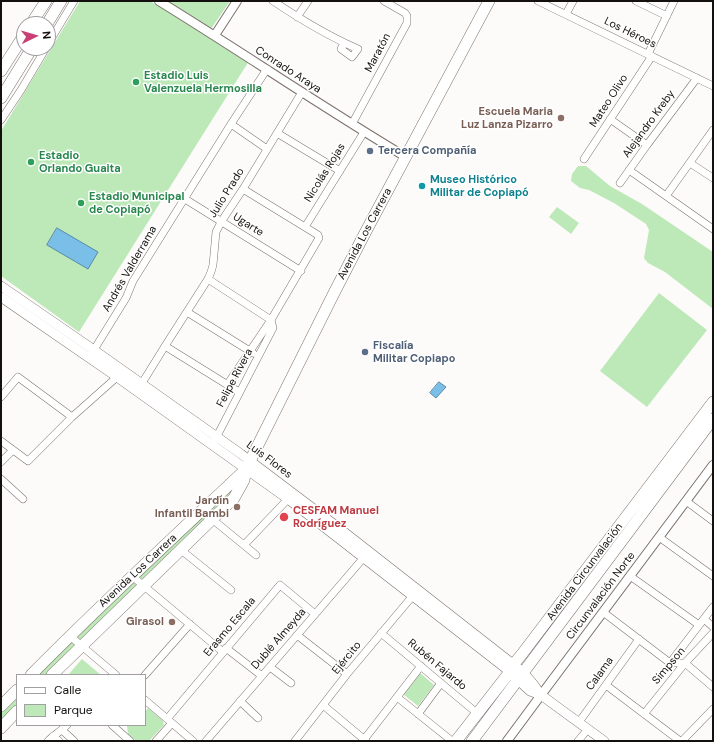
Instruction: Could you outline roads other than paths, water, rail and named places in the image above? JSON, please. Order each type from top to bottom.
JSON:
[{"type":"main road","points":[[36,16],[46,1]]},
{"type":"main road","points":[[52,16],[61,1]]},
{"type":"main road","name":"Avenida Los Carrera","points":[[54,674],[234,498],[244,480],[248,465],[337,286],[489,1]]},
{"type":"main road","points":[[1,71],[4,58],[16,44]]},
{"type":"main road","points":[[1,98],[27,56]]},
{"type":"main road","name":"Luis Flores","points":[[1,286],[142,384],[214,441]]},
{"type":"main road","name":"Luis Flores","points":[[1,297],[137,392],[214,441],[339,528],[366,555]]},
{"type":"main road","name":"Avenida Circunvalación","points":[[472,741],[515,672],[527,648],[713,402]]},
{"type":"main road","name":"Avenida Circunvalación","points":[[456,741],[515,672],[713,419]]},
{"type":"main road","name":"Avenida Los Carrera","points":[[32,674],[248,465]]},
{"type":"main road","name":"Luis Flores","points":[[248,465],[288,499],[366,555],[415,593],[504,667],[515,672],[530,691],[540,695],[604,741]]},
{"type":"main road","points":[[1,706],[16,691]]},
{"type":"main road","points":[[1,728],[16,712]]},
{"type":"street","points":[[56,31],[74,1]]},
{"type":"street","name":"Conrado Araya","points":[[159,1],[364,132],[406,156]]},
{"type":"street","points":[[215,36],[238,1]]},
{"type":"street","points":[[273,1],[297,17],[344,43]]},
{"type":"street","points":[[297,17],[308,1]]},
{"type":"street","name":"Maratón","points":[[352,124],[407,23],[407,16],[384,1]]},
{"type":"street","name":"Los Héroes","points":[[539,1],[713,86]]},
{"type":"street","points":[[566,14],[573,1]]},
{"type":"street","points":[[636,1],[667,16]]},
{"type":"street","name":"Mateo Olivo","points":[[584,159],[650,55],[674,1]]},
{"type":"street","points":[[2,118],[41,56]]},
{"type":"street","name":"Andrés Valderrama","points":[[89,358],[126,298],[133,281],[267,69]]},
{"type":"street","name":"Alejandro Kreby","points":[[620,183],[696,78]]},
{"type":"street","name":"Julio Prado","points":[[137,392],[212,272],[216,232],[221,222],[243,189],[302,92]]},
{"type":"street","points":[[610,119],[647,145]]},
{"type":"street","points":[[232,124],[267,149]]},
{"type":"street","points":[[666,196],[713,130]]},
{"type":"street","name":"Nicolás Rojas","points":[[305,227],[364,132]]},
{"type":"street","points":[[277,133],[340,171]]},
{"type":"street","points":[[690,163],[713,178]]},
{"type":"street","points":[[629,170],[713,229]]},
{"type":"street","points":[[243,189],[305,227]]},
{"type":"street","name":"Ugarte","points":[[184,199],[301,270]]},
{"type":"street","name":"Felipe Rivera","points":[[227,385],[271,320],[319,240],[318,235],[305,227]]},
{"type":"street","points":[[208,279],[271,320]]},
{"type":"street","points":[[187,312],[258,356]]},
{"type":"street","name":"Felipe Rivera","points":[[214,441],[273,328],[271,320]]},
{"type":"street","points":[[165,346],[239,392]]},
{"type":"street","points":[[1,397],[18,377],[72,417]]},
{"type":"street","points":[[1,441],[28,461],[72,417],[117,377]]},
{"type":"street","points":[[1,462],[13,450]]},
{"type":"street","name":"Circunvalación Norte","points":[[507,741],[713,466]]},
{"type":"street","points":[[1,479],[24,499]]},
{"type":"street","points":[[244,545],[288,499]]},
{"type":"street","points":[[686,501],[713,521]]},
{"type":"street","points":[[212,519],[256,555]]},
{"type":"street","points":[[660,537],[713,576]]},
{"type":"street","points":[[181,550],[231,590]]},
{"type":"street","name":"Dublé Almeyda","points":[[210,740],[240,702],[366,555]]},
{"type":"street","points":[[132,576],[190,624],[262,676]]},
{"type":"street","points":[[630,576],[701,622],[713,627]]},
{"type":"street","name":"Erasmo Escala","points":[[156,741],[169,721],[224,650],[280,585],[315,614]]},
{"type":"street","name":"Ejército","points":[[295,741],[347,674],[415,593]]},
{"type":"street","name":"Simpson","points":[[670,663],[713,607]]},
{"type":"street","points":[[603,612],[670,663],[685,663],[713,687]]},
{"type":"street","points":[[146,674],[190,624]]},
{"type":"street","name":"Rubén Fajardo","points":[[381,633],[478,714]]},
{"type":"street","name":"Simpson","points":[[644,714],[685,663],[713,633]]},
{"type":"street","points":[[297,635],[347,674]]},
{"type":"street","points":[[70,636],[115,674]]},
{"type":"street","name":"Calama","points":[[579,722],[639,640]]},
{"type":"street","points":[[323,705],[364,741],[421,666]]},
{"type":"street","points":[[270,667],[291,684]]},
{"type":"street","points":[[418,714],[441,683]]},
{"type":"street","points":[[606,685],[681,741],[713,709]]},
{"type":"street","points":[[397,696],[452,741]]},
{"type":"street","points":[[146,701],[192,741]]},
{"type":"street","points":[[240,702],[258,718]]},
{"type":"street","points":[[113,726],[130,741]]},
{"type":"street","points":[[50,738],[64,728],[74,741]]},
{"type":"street","points":[[578,741],[588,729]]},
{"type":"street","points":[[50,738],[59,741]]},
{"type":"water","points":[[57,228],[98,252],[88,269],[47,245]]},
{"type":"water","points":[[439,382],[446,387],[436,398],[430,393]]},
{"type":"place","name":"Estadio Luis Valenzuela Hermosilla","points":[[136,82]]},
{"type":"place","name":"Escuela Maria Luz Lanza Pizarro","points":[[561,118]]},
{"type":"place","name":"Tercera Compañía","points":[[370,151]]},
{"type":"place","name":"Estadio Orlando Guaita","points":[[31,162]]},
{"type":"place","name":"Museo Histórico Militar de Copiapó","points":[[422,186]]},
{"type":"place","name":"Estadio Municipal de Copiapó","points":[[81,203]]},
{"type":"place","name":"Fiscalía Militar Copiapo","points":[[365,352]]},
{"type":"place","name":"Jardín Infantil Bambi","points":[[237,507]]},
{"type":"place","name":"CESFAM Manuel Rodríguez","points":[[284,517]]},
{"type":"place","name":"Girasol","points":[[172,622]]}]
